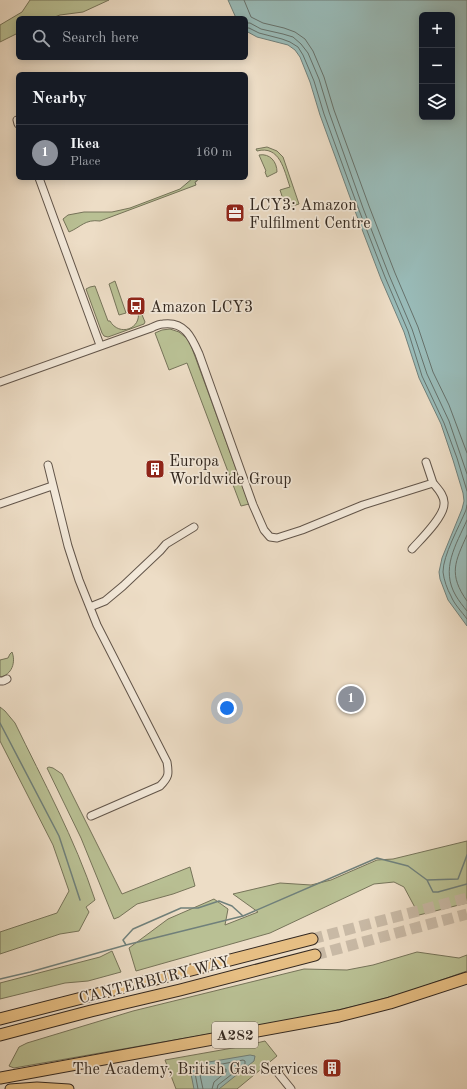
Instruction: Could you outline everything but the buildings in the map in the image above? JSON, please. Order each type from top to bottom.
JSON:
[{"type":"highway","name":"CANTERBURY WAY","points":[[0,1019],[312,939]]},
{"type":"highway","name":"CANTERBURY WAY","points":[[0,1034],[315,955]]},
{"type":"highway","name":"A282","points":[[0,1078],[339,1016],[390,1003],[467,978]]},
{"type":"main road","points":[[10,1089],[37,1087],[69,1089]]},
{"type":"street","points":[[40,180],[100,346]]},
{"type":"street","points":[[0,382],[163,324],[177,325],[190,335],[199,354],[253,505],[264,530],[270,537],[277,538],[302,530],[363,506],[433,483]]},
{"type":"street","points":[[412,549],[433,526],[443,512],[445,503],[442,493],[433,483],[426,462]]},
{"type":"street","points":[[48,465],[68,546],[79,580],[102,636],[167,762],[169,771],[166,780],[160,786],[92,816]]},
{"type":"street","points":[[0,504],[52,486]]},
{"type":"street","points":[[90,607],[105,601],[123,586],[166,544],[194,527]]},
{"type":"street","points":[[279,1068],[278,1073],[291,1089]]},
{"type":"green space","points":[[30,0],[109,0],[83,12],[57,16],[16,16],[16,34],[0,42],[0,25],[22,12]]},
{"type":"green space","points":[[267,147],[277,151],[283,157],[299,204],[286,208],[280,190],[290,187],[280,160],[271,152],[265,150],[257,151],[256,149]]},
{"type":"green space","points":[[259,155],[266,155],[270,157],[276,165],[277,172],[267,177]]},
{"type":"green space","points":[[191,180],[197,180],[195,182],[196,185],[100,221],[87,222],[69,232],[63,219],[68,215],[84,212],[112,212],[130,208],[180,189]]},
{"type":"green space","points":[[115,281],[126,313],[119,315],[109,284]]},
{"type":"green space","points":[[95,286],[108,321],[110,321],[114,326],[124,330],[129,329],[137,322],[138,311],[140,310],[145,322],[144,324],[108,337],[104,336],[86,289]]},
{"type":"green space","points":[[170,329],[179,332],[189,340],[249,504],[241,506],[187,363],[169,370],[155,333]]},
{"type":"green space","points":[[12,652],[14,660],[12,668],[8,674],[0,677],[0,660],[8,658]]},
{"type":"green space","points":[[0,707],[15,723],[47,788],[78,855],[95,900],[86,907],[89,912],[79,931],[60,934],[0,954],[0,932],[57,913],[69,891],[53,845],[0,741]]},
{"type":"green space","points":[[49,767],[62,774],[122,894],[190,867],[195,886],[137,904],[114,919],[81,838],[47,768]]},
{"type":"green space","points":[[467,841],[467,903],[419,915],[404,887],[394,882],[374,884],[270,933],[136,971],[129,948],[168,919],[214,899],[228,909],[225,925],[258,912],[233,894],[280,883],[311,885],[331,880],[377,860],[393,859]]},
{"type":"green space","points":[[112,951],[121,972],[88,981],[65,983],[0,999],[0,983],[100,957]]},
{"type":"green space","points":[[417,952],[459,958],[467,955],[467,971],[410,991],[368,1003],[312,1016],[14,1068],[9,1066],[19,1047],[27,1043],[133,1011],[304,969],[347,970],[373,965]]},
{"type":"green space","points":[[265,1041],[277,1056],[237,1089],[176,1089],[165,1060],[244,1046]]},
{"type":"water","points":[[228,0],[467,0],[467,626],[448,600],[439,572],[442,558],[464,501],[453,460],[441,424],[419,378],[404,332],[381,279],[355,211],[320,115],[310,82],[300,57],[295,50],[288,45],[257,37],[248,32],[248,16],[235,16]]},
{"type":"water","points":[[250,1055],[255,1056],[254,1061],[219,1089],[194,1089],[191,1067],[197,1064]]},
{"type":"waterway","points":[[0,723],[59,836],[80,900]]},
{"type":"waterway","points":[[427,880],[458,879],[467,855]]},
{"type":"waterway","points":[[0,979],[126,945],[243,916],[377,858],[408,866],[427,880],[433,892],[467,884]]},
{"type":"waterway","points":[[126,945],[123,940],[133,929],[181,908],[198,908],[219,901],[232,906],[243,916]]},
{"type":"tunnel","points":[[312,939],[467,898]]},
{"type":"tunnel","points":[[315,955],[467,914]]},
{"type":"place","name":"LCY3: Amazon Fulfilment Centre","points":[[235,213]]},
{"type":"place","name":"Amazon LCY3","points":[[136,306]]},
{"type":"place","name":"Europa Worldwide Group","points":[[155,469]]},
{"type":"place","name":"Ikea","points":[[351,699]]},
{"type":"place","name":"The Academy, British Gas Services","points":[[332,1068]]}]
